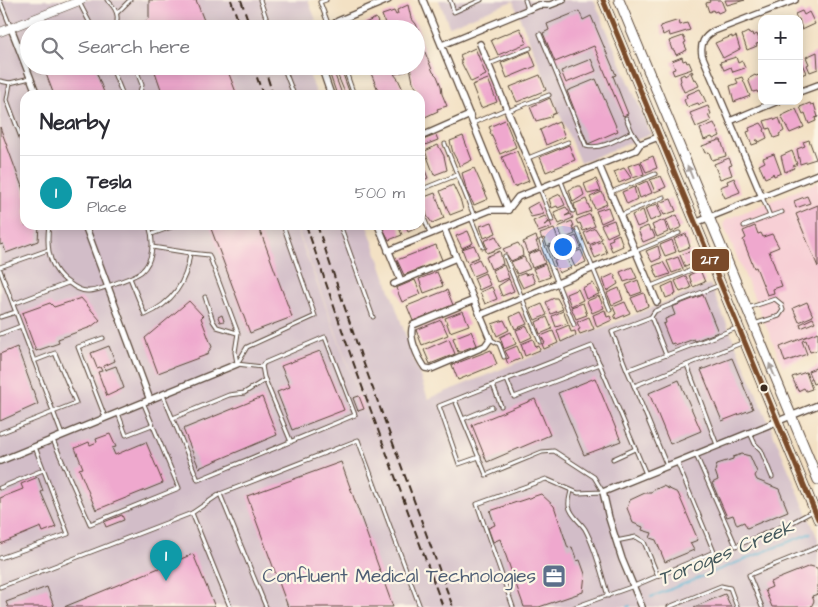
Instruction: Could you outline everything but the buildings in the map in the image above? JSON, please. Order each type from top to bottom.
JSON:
[{"type":"main road","points":[[603,0],[661,136],[695,223],[816,514]]},
{"type":"main road","points":[[619,0],[818,480]]},
{"type":"main road","points":[[721,285],[734,280]]},
{"type":"street","points":[[340,20],[388,0]]},
{"type":"street","points":[[423,0],[508,210]]},
{"type":"street","points":[[442,45],[541,2],[550,5],[563,0]]},
{"type":"street","points":[[762,196],[702,55],[701,48],[707,35],[714,31],[795,0]]},
{"type":"street","points":[[31,20],[80,1]]},
{"type":"street","points":[[0,32],[20,24]]},
{"type":"street","points":[[11,28],[20,52]]},
{"type":"street","points":[[480,44],[540,189]]},
{"type":"street","points":[[29,75],[34,90]]},
{"type":"street","points":[[323,75],[329,90]]},
{"type":"street","points":[[803,91],[818,85]]},
{"type":"street","points":[[730,121],[768,105]]},
{"type":"street","points":[[425,135],[470,116]]},
{"type":"street","points":[[508,210],[518,197],[636,150],[640,144],[661,136]]},
{"type":"street","points":[[599,164],[656,302]]},
{"type":"street","points":[[695,223],[818,174]]},
{"type":"street","points":[[388,251],[472,216],[490,210],[508,210]]},
{"type":"street","points":[[444,228],[456,258],[474,300],[490,339],[485,346],[431,369],[424,368],[412,335],[413,325],[474,300]]},
{"type":"street","points":[[87,230],[150,400]]},
{"type":"street","points":[[380,230],[401,281]]},
{"type":"street","points":[[480,315],[636,251]]},
{"type":"street","points":[[394,284],[456,258]]},
{"type":"street","points":[[0,461],[237,364]]},
{"type":"street","points":[[642,607],[616,541],[603,492],[818,405]]},
{"type":"lane","points":[[107,0],[115,8],[117,20]]},
{"type":"lane","points":[[117,13],[130,0]]},
{"type":"lane","points":[[260,0],[267,20]]},
{"type":"lane","points":[[326,0],[320,2],[326,20]]},
{"type":"lane","points":[[450,0],[454,12],[481,0]]},
{"type":"lane","points":[[524,0],[528,9]]},
{"type":"lane","points":[[0,1],[11,28]]},
{"type":"lane","points":[[80,1],[87,20]]},
{"type":"lane","points":[[540,34],[586,146],[597,147],[607,144],[632,132]]},
{"type":"lane","points":[[489,64],[530,48]]},
{"type":"lane","points":[[115,75],[121,90]]},
{"type":"lane","points":[[138,75],[142,85],[140,90]]},
{"type":"lane","points":[[286,75],[292,90]]},
{"type":"lane","points":[[347,75],[352,90]]},
{"type":"lane","points":[[0,81],[10,83],[30,78]]},
{"type":"lane","points":[[10,83],[7,100],[20,135]]},
{"type":"lane","points":[[473,123],[549,95]]},
{"type":"lane","points":[[626,118],[640,144]]},
{"type":"lane","points":[[527,158],[568,142]]},
{"type":"lane","points":[[445,144],[483,247]]},
{"type":"lane","points":[[611,192],[655,174]]},
{"type":"lane","points":[[425,188],[457,175]]},
{"type":"lane","points":[[560,180],[573,211]]},
{"type":"lane","points":[[540,189],[552,220]]},
{"type":"lane","points":[[762,196],[770,216]]},
{"type":"lane","points":[[620,215],[664,197]]},
{"type":"lane","points":[[744,226],[782,212]]},
{"type":"lane","points":[[425,220],[430,233]]},
{"type":"lane","points":[[577,228],[610,310]]},
{"type":"lane","points":[[50,230],[48,250],[54,268],[68,283],[86,291],[130,278],[145,268],[152,247],[151,230]]},
{"type":"lane","points":[[152,234],[163,230]]},
{"type":"lane","points":[[237,364],[248,347],[315,316],[285,230]]},
{"type":"lane","points":[[342,230],[373,316]]},
{"type":"lane","points":[[636,251],[679,233]]},
{"type":"lane","points":[[540,241],[574,325]]},
{"type":"lane","points":[[152,247],[209,255],[238,333],[235,352],[237,364]]},
{"type":"lane","points":[[48,250],[0,268],[62,436]]},
{"type":"lane","points":[[130,278],[145,315],[157,310],[178,292],[186,274],[190,252]]},
{"type":"lane","points":[[505,256],[540,342]]},
{"type":"lane","points":[[650,286],[694,269]]},
{"type":"lane","points":[[13,304],[68,283]]},
{"type":"lane","points":[[667,466],[612,332],[651,317],[655,311],[721,285]]},
{"type":"lane","points":[[205,297],[217,327],[238,333]]},
{"type":"lane","points":[[747,309],[775,299],[781,304],[783,310],[779,316],[753,324]]},
{"type":"lane","points":[[0,317],[16,312]]},
{"type":"lane","points":[[651,317],[666,355]]},
{"type":"lane","points":[[0,334],[21,326]]},
{"type":"lane","points":[[627,370],[738,327]]},
{"type":"lane","points":[[163,394],[198,480],[291,442],[355,415],[325,337],[264,363],[262,367],[265,380],[291,442]]},
{"type":"lane","points":[[103,338],[78,347],[105,418]]},
{"type":"lane","points":[[490,339],[499,344],[504,357]]},
{"type":"lane","points":[[634,386],[745,342]]},
{"type":"lane","points":[[479,457],[459,464],[440,406],[592,346],[646,474]]},
{"type":"lane","points":[[0,433],[76,403],[55,353],[34,360]]},
{"type":"lane","points":[[237,364],[262,367]]},
{"type":"lane","points":[[506,380],[514,397],[600,364]]},
{"type":"lane","points":[[687,366],[717,445]]},
{"type":"lane","points":[[173,418],[229,395],[244,393],[265,380]]},
{"type":"lane","points":[[493,385],[501,406]]},
{"type":"lane","points":[[455,400],[486,475],[542,452],[554,450],[594,477],[603,492],[578,493],[546,479],[476,504],[513,607]]},
{"type":"lane","points":[[53,439],[90,524],[179,488],[143,402]]},
{"type":"lane","points":[[463,419],[492,408]]},
{"type":"lane","points":[[117,413],[126,435],[152,425]]},
{"type":"lane","points":[[749,432],[755,444],[761,450],[772,477]]},
{"type":"lane","points":[[0,587],[192,513],[220,494],[358,440],[420,607]]},
{"type":"lane","points":[[0,558],[68,534],[34,447]]},
{"type":"lane","points":[[613,459],[636,449]]},
{"type":"lane","points":[[696,454],[736,546],[816,514]]},
{"type":"lane","points":[[575,607],[634,586],[714,552],[677,462]]},
{"type":"lane","points":[[0,488],[43,470]]},
{"type":"lane","points":[[571,491],[569,506],[584,527],[593,547],[608,596]]},
{"type":"lane","points":[[220,494],[266,607]]},
{"type":"lane","points":[[192,513],[230,607]]},
{"type":"lane","points":[[616,541],[636,537],[644,542],[658,576]]},
{"type":"lane","points":[[762,607],[749,575],[818,548]]},
{"type":"lane","points":[[669,607],[721,586],[730,588],[737,607]]},
{"type":"shaded area","points":[[0,0],[308,0],[316,20],[20,20],[20,75],[309,75],[315,90],[20,90],[20,230],[297,230],[420,558],[298,230],[369,230],[428,399],[710,284],[818,539],[818,607],[0,607]]},
{"type":"shaded area","points":[[439,0],[594,0],[651,134],[580,163],[513,1],[449,26]]},
{"type":"shaded area","points":[[818,182],[818,353],[783,366],[723,224],[727,219]]},
{"type":"waterway","name":"Toroges Creek","points":[[651,597],[811,533]]},
{"type":"railway","points":[[231,0],[238,20]]},
{"type":"railway","points":[[241,0],[248,20]]},
{"type":"railway","points":[[256,75],[261,90]]},
{"type":"railway","points":[[267,75],[271,90]]},
{"type":"railway","points":[[308,230],[352,359],[443,607]]},
{"type":"railway","points":[[319,230],[361,356],[453,607]]},
{"type":"transit line","name":"217","points":[[603,0],[818,519]]},
{"type":"place","name":"Confluent Medical Technologies","points":[[554,576]]},
{"type":"place","name":"Tesla","points":[[166,581]]}]
